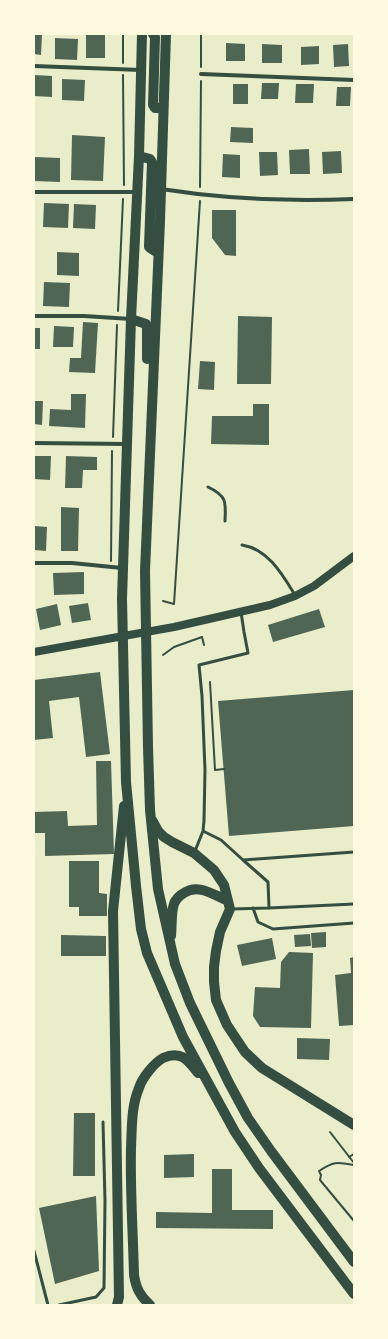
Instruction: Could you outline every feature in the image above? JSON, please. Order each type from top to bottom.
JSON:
[{"type":"main road","points":[[142,34],[139,156],[122,568],[122,636],[126,782],[141,929],[147,953],[183,1037],[235,1132],[259,1168],[354,1294]]},
{"type":"main road","points":[[153,34],[155,38],[153,105],[155,108],[163,108]]},
{"type":"main road","points":[[166,34],[145,571],[145,632],[150,817],[158,890],[175,964],[190,1003],[229,1083],[248,1118],[271,1151],[354,1262]]},
{"type":"main road","points":[[139,156],[150,159],[152,162],[149,247],[158,253]]},
{"type":"main road","points":[[132,319],[146,324],[148,328],[145,414],[151,418]]},
{"type":"main road","points":[[34,652],[174,627],[270,605],[295,596],[314,586],[354,556]]},
{"type":"main road","points":[[117,1305],[119,1296],[113,911],[126,782]]},
{"type":"main road","points":[[150,817],[158,831],[164,837],[194,853],[214,870],[224,885],[229,905],[220,932],[214,967],[214,982],[216,1000],[227,1025],[245,1052],[262,1068],[354,1125]]},
{"type":"main road","points":[[170,946],[173,904],[187,890],[195,888],[204,890],[229,905]]},
{"type":"main road","points":[[150,1305],[144,1300],[136,1287],[134,1275],[131,1201],[132,1118],[139,1088],[149,1071],[158,1061],[168,1056],[178,1055],[186,1059],[213,1091]]},
{"type":"main road","points":[[117,1201],[131,1201]]},
{"type":"street","points":[[34,66],[142,70]]},
{"type":"street","points":[[201,74],[354,80]]},
{"type":"street","points":[[161,189],[200,195],[240,198],[321,200],[354,199]]},
{"type":"street","points":[[34,192],[137,192]]},
{"type":"street","points":[[34,316],[84,316],[132,319]]},
{"type":"street","points":[[34,443],[127,444]]},
{"type":"street","points":[[34,563],[72,563],[122,568]]},
{"type":"lane","points":[[208,487],[222,496],[226,504],[225,521]]},
{"type":"lane","points":[[242,545],[250,546],[266,555],[283,576],[295,596]]},
{"type":"lane","points":[[194,853],[203,831],[205,770],[202,696],[199,665],[248,653],[241,612]]},
{"type":"lane","points":[[203,831],[220,840],[268,882],[270,908]]},
{"type":"lane","points":[[243,860],[354,852]]},
{"type":"lane","points":[[229,905],[253,908],[270,908],[354,904]]},
{"type":"lane","points":[[253,908],[258,922],[273,929],[354,923]]},
{"type":"lane","points":[[59,1305],[96,1297],[104,1288],[105,1201],[103,1122]]},
{"type":"lane","points":[[105,1201],[117,1201]]},
{"type":"lane","points":[[34,1252],[48,1305]]},
{"type":"path","points":[[110,566],[112,444],[124,192],[123,34]]},
{"type":"path","points":[[163,601],[174,604],[200,195],[201,34]]},
{"type":"path","points":[[163,655],[174,647],[202,637],[204,645]]},
{"type":"path","points":[[210,682],[215,770]]},
{"type":"path","points":[[205,770],[224,770]]},
{"type":"path","points":[[330,1132],[354,1164]]},
{"type":"path","points":[[349,1157],[354,1154]]},
{"type":"path","points":[[354,1164],[339,1162],[330,1164],[319,1171],[321,1175],[320,1180],[354,1221]]},
{"type":"building","points":[[34,34],[42,34],[41,55],[34,54]]},
{"type":"building","points":[[86,34],[105,34],[105,58],[86,58]]},
{"type":"building","points":[[55,38],[78,39],[77,60],[55,59]]},
{"type":"building","points":[[226,43],[245,44],[245,61],[226,61]]},
{"type":"building","points":[[262,44],[282,45],[282,63],[262,63]]},
{"type":"building","points":[[348,44],[349,66],[334,67],[333,45]]},
{"type":"building","points":[[319,46],[319,64],[301,65],[301,47]]},
{"type":"building","points":[[34,75],[52,76],[52,97],[34,96]]},
{"type":"building","points":[[62,79],[85,80],[84,101],[62,100]]},
{"type":"building","points":[[262,83],[279,83],[278,99],[261,99]]},
{"type":"building","points":[[233,84],[248,84],[248,104],[233,104]]},
{"type":"building","points":[[296,84],[314,84],[313,103],[295,103]]},
{"type":"building","points":[[337,87],[351,87],[350,106],[336,106]]},
{"type":"building","points":[[231,127],[253,128],[253,143],[230,142]]},
{"type":"building","points":[[72,135],[105,137],[103,181],[71,180]]},
{"type":"building","points":[[309,149],[310,174],[290,174],[289,150]]},
{"type":"building","points":[[341,151],[342,173],[323,174],[322,152]]},
{"type":"building","points":[[259,152],[277,152],[278,175],[260,176]]},
{"type":"building","points":[[223,154],[240,155],[240,178],[222,177]]},
{"type":"building","points":[[35,157],[60,158],[60,182],[34,181]]},
{"type":"building","points":[[44,203],[69,204],[68,228],[43,227]]},
{"type":"building","points":[[74,204],[96,205],[95,229],[73,228]]},
{"type":"building","points":[[212,210],[236,210],[236,256],[225,255],[212,238]]},
{"type":"building","points":[[57,252],[79,253],[79,276],[57,275]]},
{"type":"building","points":[[44,282],[70,283],[69,307],[43,306]]},
{"type":"building","points":[[238,316],[272,317],[271,384],[237,384]]},
{"type":"building","points":[[83,322],[98,323],[95,373],[69,372],[70,358],[81,358]]},
{"type":"building","points":[[54,326],[74,327],[73,347],[53,347]]},
{"type":"building","points":[[34,328],[40,328],[40,349],[34,349]]},
{"type":"building","points":[[200,361],[215,362],[214,390],[198,389]]},
{"type":"building","points":[[71,394],[86,394],[85,428],[49,426],[50,409],[71,410]]},
{"type":"building","points":[[34,401],[43,401],[42,425],[34,424]]},
{"type":"building","points":[[253,404],[269,404],[269,445],[211,444],[212,416],[253,416]]},
{"type":"building","points":[[34,456],[51,456],[50,480],[34,479]]},
{"type":"building","points":[[66,456],[97,457],[97,470],[83,470],[82,488],[65,488]]},
{"type":"building","points":[[61,507],[79,508],[78,551],[61,551]]},
{"type":"building","points":[[34,526],[47,527],[46,551],[34,550]]},
{"type":"building","points":[[84,572],[84,594],[54,595],[53,573]]},
{"type":"building","points":[[88,603],[91,620],[72,623],[69,606]]},
{"type":"building","points":[[57,604],[61,625],[40,630],[36,609]]},
{"type":"building","points":[[319,609],[325,627],[273,642],[268,625]]},
{"type":"building","points":[[100,672],[110,754],[86,757],[79,697],[49,701],[53,738],[34,740],[34,680]]},
{"type":"building","points":[[354,690],[354,826],[229,836],[218,701]]},
{"type":"building","points":[[96,761],[111,761],[114,854],[45,856],[45,833],[34,833],[34,812],[67,811],[68,826],[97,825]]},
{"type":"building","points":[[69,861],[99,861],[99,893],[107,894],[107,916],[79,916],[79,907],[69,907]]},
{"type":"building","points":[[326,932],[326,947],[312,948],[311,933]]},
{"type":"building","points":[[310,934],[311,946],[295,947],[294,935]]},
{"type":"building","points":[[61,935],[106,936],[106,956],[61,956]]},
{"type":"building","points":[[272,938],[276,959],[242,966],[237,945]]},
{"type":"building","points":[[289,952],[313,953],[311,1028],[260,1027],[253,1016],[255,987],[280,988],[281,962]]},
{"type":"building","points":[[354,957],[354,1025],[339,1026],[335,975],[351,973],[350,958]]},
{"type":"building","points":[[297,1038],[330,1039],[329,1060],[297,1059]]},
{"type":"building","points":[[74,1113],[95,1113],[95,1176],[73,1176]]},
{"type":"building","points":[[194,1154],[194,1177],[164,1178],[164,1155]]},
{"type":"building","points":[[212,1169],[232,1169],[232,1210],[273,1210],[273,1229],[156,1228],[156,1212],[212,1213]]},
{"type":"building","points":[[96,1196],[99,1271],[55,1284],[39,1208]]}]
